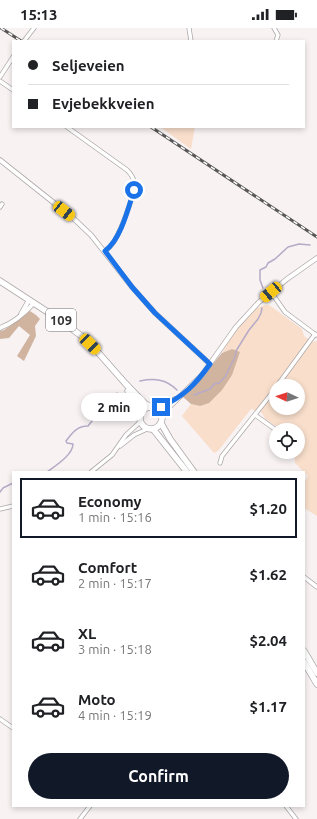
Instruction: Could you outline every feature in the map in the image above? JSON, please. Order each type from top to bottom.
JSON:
[{"type":"main road","name":"109","points":[[0,283],[88,341],[144,403],[161,415]]},
{"type":"main road","name":"109","points":[[125,383],[140,414],[140,422]]},
{"type":"main road","points":[[140,414],[143,410],[153,408]]},
{"type":"main road","points":[[161,415],[161,423],[170,439],[193,471]]},
{"type":"main road","points":[[140,422],[143,426],[150,429],[186,471]]},
{"type":"main road","points":[[150,429],[158,427],[161,423]]},
{"type":"main road","points":[[305,653],[317,673]]},
{"type":"main road","points":[[305,664],[317,684]]},
{"type":"street","points":[[25,40],[34,28]]},
{"type":"street","points":[[189,28],[191,40]]},
{"type":"street","points":[[274,28],[278,35],[276,40]]},
{"type":"street","points":[[0,77],[12,59]]},
{"type":"street","points":[[0,81],[12,89]]},
{"type":"street","points":[[68,128],[127,170],[132,175],[134,180],[134,190],[121,226],[110,248],[105,251]]},
{"type":"street","points":[[0,160],[73,218],[91,235],[132,287],[155,313],[210,364]]},
{"type":"street","points":[[161,415],[202,375],[236,327],[259,302],[287,279],[317,258]]},
{"type":"street","points":[[271,292],[285,312],[316,335],[283,379]]},
{"type":"street","points":[[0,328],[21,314],[30,303]]},
{"type":"street","points":[[220,463],[222,456],[269,397]]},
{"type":"street","points":[[153,408],[178,399]]},
{"type":"street","points":[[255,415],[269,425]]},
{"type":"street","points":[[91,471],[112,455],[126,435],[140,422]]},
{"type":"street","points":[[119,446],[134,435],[150,429]]},
{"type":"street","points":[[0,509],[12,506]]},
{"type":"street","points":[[305,578],[316,585]]},
{"type":"street","points":[[0,719],[12,727]]},
{"type":"street","points":[[80,819],[89,807]]},
{"type":"street","points":[[287,807],[296,819]]},
{"type":"shaded area","points":[[161,128],[195,128],[191,149]]},
{"type":"shaded area","points":[[269,305],[302,329],[304,336],[313,342],[317,341],[317,516],[305,509],[305,480],[308,476],[305,471],[303,471],[295,463],[295,459],[305,459],[305,423],[271,423],[265,419],[262,413],[251,409],[218,451],[214,453],[182,416],[191,404],[200,406],[235,363],[240,353],[232,349],[222,353],[245,318],[258,308]]},
{"type":"shaded area","points":[[30,311],[40,319],[35,326],[36,336],[24,361],[17,356],[30,335],[19,326],[9,338],[0,339],[0,331],[4,330]]},
{"type":"shaded area","points":[[232,349],[240,352],[232,375],[222,390],[209,403],[200,406],[191,404],[183,397],[222,353]]},
{"type":"waterway","points":[[263,288],[260,280],[260,270],[266,267],[268,263],[275,259],[288,247],[299,244],[310,245]]},
{"type":"waterway","points":[[194,395],[210,389],[214,384],[219,383],[225,377],[235,357],[236,351],[258,319],[262,308]]},
{"type":"waterway","points":[[140,381],[160,380],[173,386],[177,390]]},
{"type":"waterway","points":[[48,471],[63,460],[70,452],[73,444],[67,443],[66,441],[70,435],[75,430],[88,426],[96,416],[101,405],[117,393]]},
{"type":"waterway","points":[[0,492],[3,488],[12,484]]},
{"type":"railway","points":[[1,28],[19,40]]},
{"type":"railway","points":[[153,128],[317,237]]},
{"type":"route","points":[[134,190],[115,240],[110,248],[105,251],[132,287],[155,313],[210,364],[202,375],[178,399],[161,407]]}]
